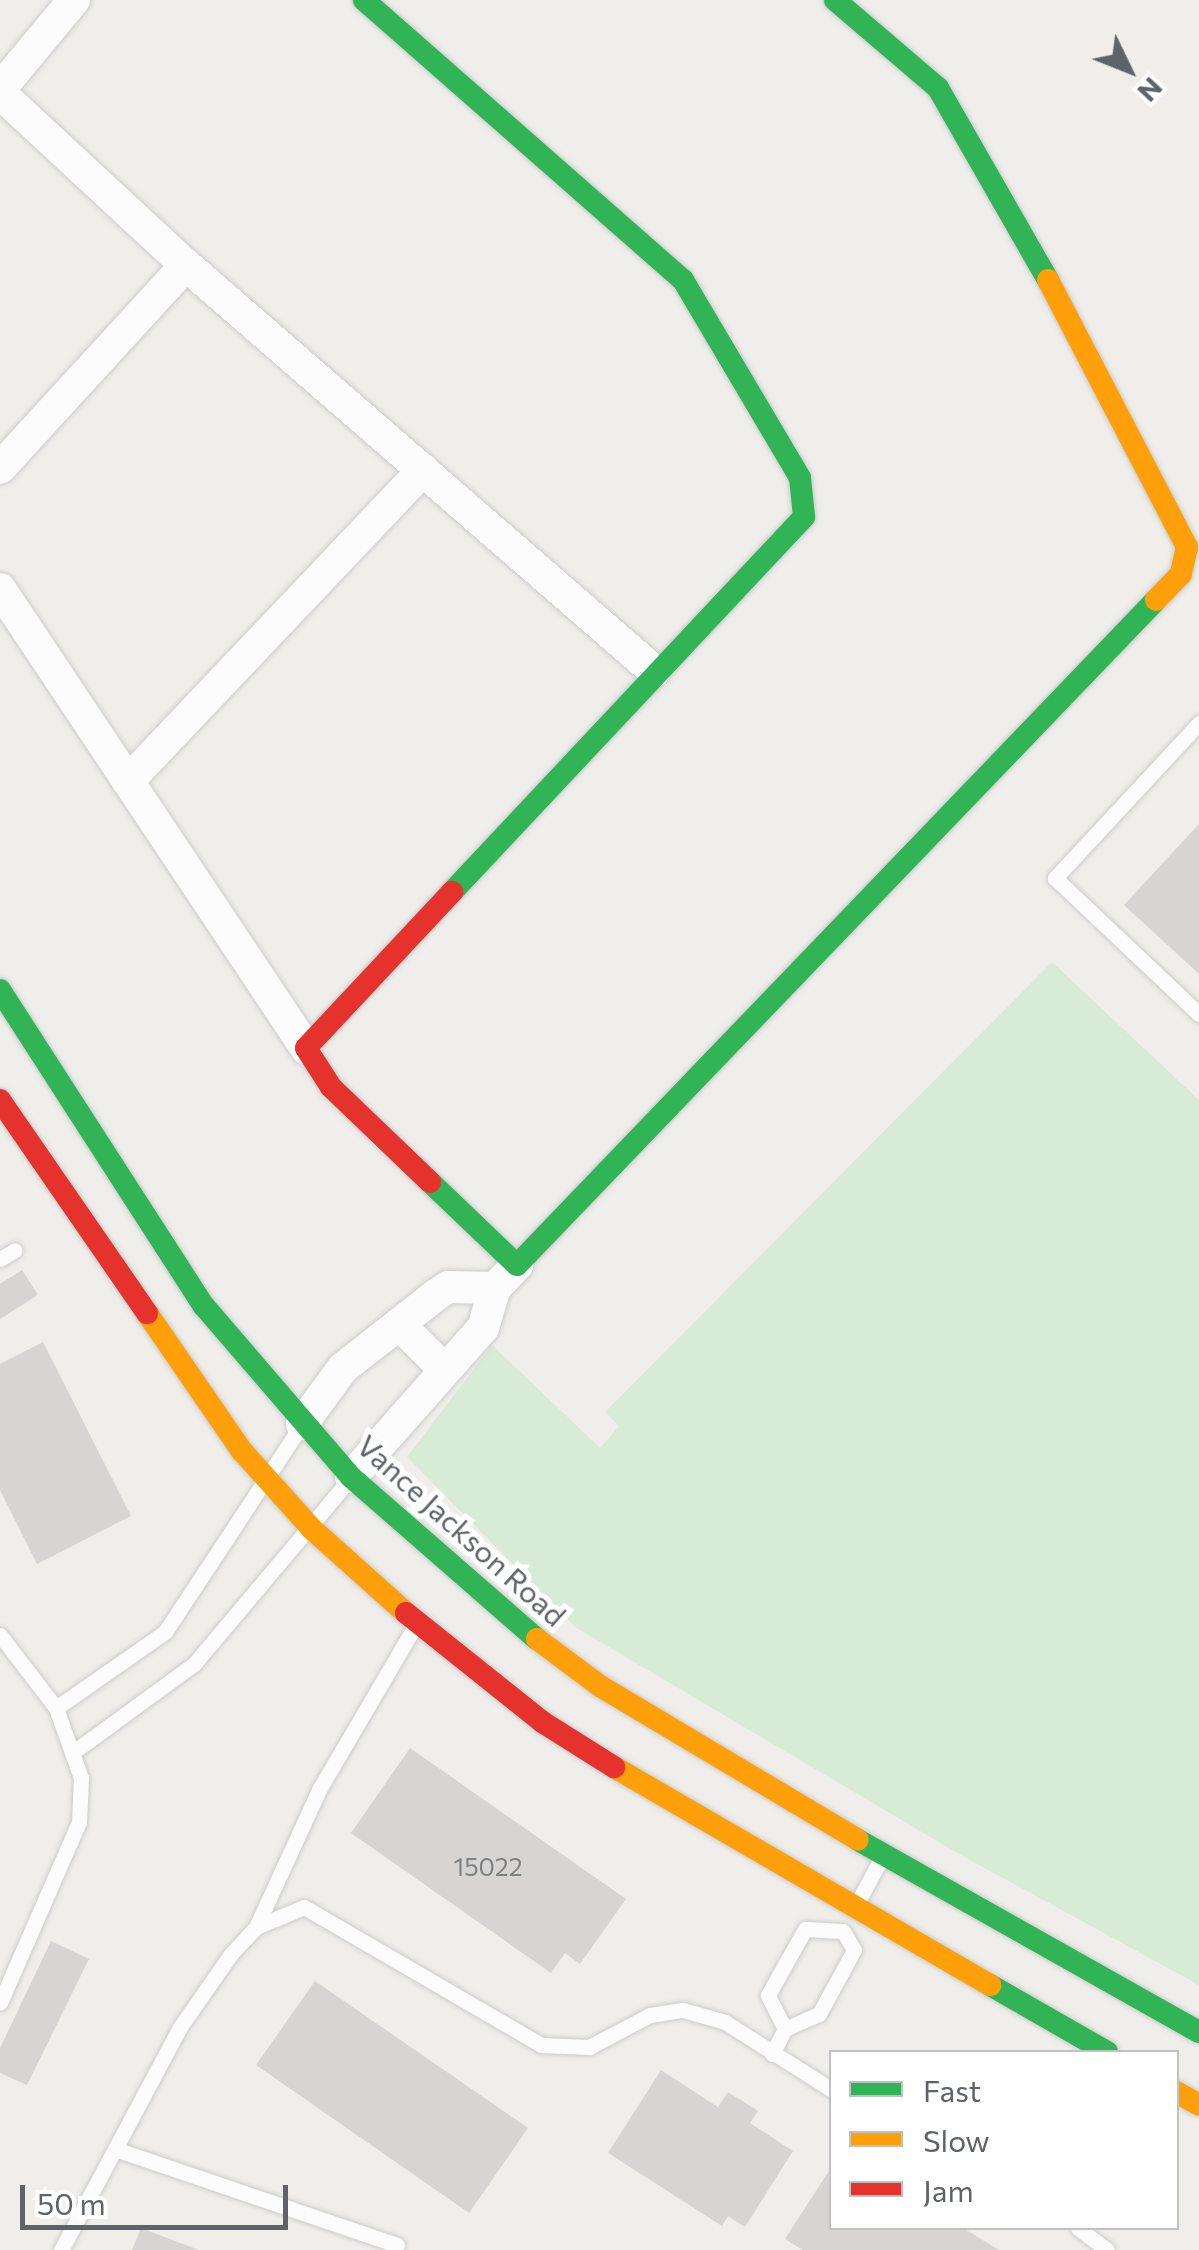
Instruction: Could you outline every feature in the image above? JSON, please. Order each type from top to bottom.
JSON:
[{"type":"street","points":[[74,0],[0,91],[186,265],[654,671]]},
{"type":"street","points":[[306,1048],[654,671],[804,518],[800,478],[683,280],[364,0]]},
{"type":"street","points":[[351,1476],[484,1328],[506,1276],[834,944],[1181,574],[1187,546],[977,145],[938,88],[836,0]]},
{"type":"street","points":[[0,468],[186,265]]},
{"type":"street","points":[[128,781],[423,470]]},
{"type":"street","points":[[0,589],[332,1088],[506,1276]]},
{"type":"street","name":"Vance Jackson Road","points":[[0,990],[204,1306],[302,1424],[351,1476],[496,1609],[600,1686],[884,1854],[1199,2032]]},
{"type":"street","points":[[0,1100],[163,1347],[264,1474],[312,1529],[417,1623],[544,1723],[1104,2050]]},
{"type":"street","points":[[302,1424],[343,1368],[448,1287],[506,1276]]},
{"type":"street","points":[[398,1324],[444,1369]]},
{"type":"lane","points":[[1199,723],[1055,878],[1199,1014]]},
{"type":"lane","points":[[0,1260],[15,1250]]},
{"type":"lane","points":[[56,1708],[165,1632],[197,1575],[243,1520],[264,1474],[302,1424]]},
{"type":"lane","points":[[76,1750],[194,1664],[312,1529],[351,1476]]},
{"type":"lane","points":[[61,2250],[180,2027],[256,1927],[320,1788],[417,1623]]},
{"type":"lane","points":[[0,1635],[56,1708],[76,1750],[79,1822],[0,2003]]},
{"type":"lane","points":[[843,1930],[884,1854]]},
{"type":"lane","points":[[256,1927],[304,1907],[551,2048],[589,2047],[650,2016],[683,2010],[725,2022],[829,2088]]},
{"type":"lane","points":[[785,2029],[768,1995],[805,1929],[843,1930]]},
{"type":"lane","points":[[772,2054],[785,2029],[819,2014],[854,1950],[843,1930]]},
{"type":"lane","points":[[115,2149],[396,2245]]},
{"type":"lane","points":[[1081,2230],[1107,2250]]},
{"type":"green space","points":[[1052,962],[1199,1100],[1199,1985],[959,1854],[575,1627],[407,1457],[492,1345],[600,1448],[619,1426],[605,1412]]},
{"type":"building","points":[[1199,824],[1199,974],[1124,905]]},
{"type":"building","points":[[22,1270],[38,1295],[0,1319],[0,1284]]},
{"type":"building","points":[[43,1342],[131,1516],[37,1564],[0,1490],[0,1364]]},
{"type":"building","points":[[410,1748],[626,1899],[580,1964],[565,1953],[551,1973],[351,1833]]},
{"type":"building","points":[[51,1941],[89,1959],[27,2085],[0,2073],[0,2048]]},
{"type":"building","points":[[315,1981],[528,2128],[469,2213],[256,2065]]},
{"type":"building","points":[[661,2070],[718,2107],[728,2092],[758,2111],[750,2123],[793,2151],[745,2227],[728,2216],[722,2226],[608,2153]]},
{"type":"building","points":[[829,2171],[829,2230],[966,2230],[999,2250],[803,2250],[785,2239]]},
{"type":"building","points":[[141,2228],[199,2250],[132,2250]]},
{"type":"traffic: fast","points":[[364,0],[683,280],[800,478],[804,517],[452,892]]},
{"type":"traffic: fast","points":[[835,0],[938,88],[1048,280]]},
{"type":"traffic: fast","points":[[430,1182],[517,1265],[1156,600]]},
{"type":"traffic: fast","points":[[0,990],[204,1306],[351,1477],[537,1639]]},
{"type":"traffic: fast","points":[[858,1840],[1199,2032]]},
{"type":"traffic: fast","points":[[990,1985],[1104,2050]]},
{"type":"traffic: slow","points":[[1048,280],[1187,547],[1181,574],[1156,600]]},
{"type":"traffic: slow","points":[[147,1313],[242,1451],[312,1529],[406,1613]]},
{"type":"traffic: slow","points":[[537,1639],[600,1686],[858,1840]]},
{"type":"traffic: slow","points":[[614,1767],[990,1985]]},
{"type":"traffic: slow","points":[[1179,2094],[1199,2105]]},
{"type":"traffic: jam","points":[[430,1182],[331,1087],[306,1048],[452,892]]},
{"type":"traffic: jam","points":[[0,1100],[147,1313]]},
{"type":"traffic: jam","points":[[406,1613],[544,1723],[614,1767]]}]
